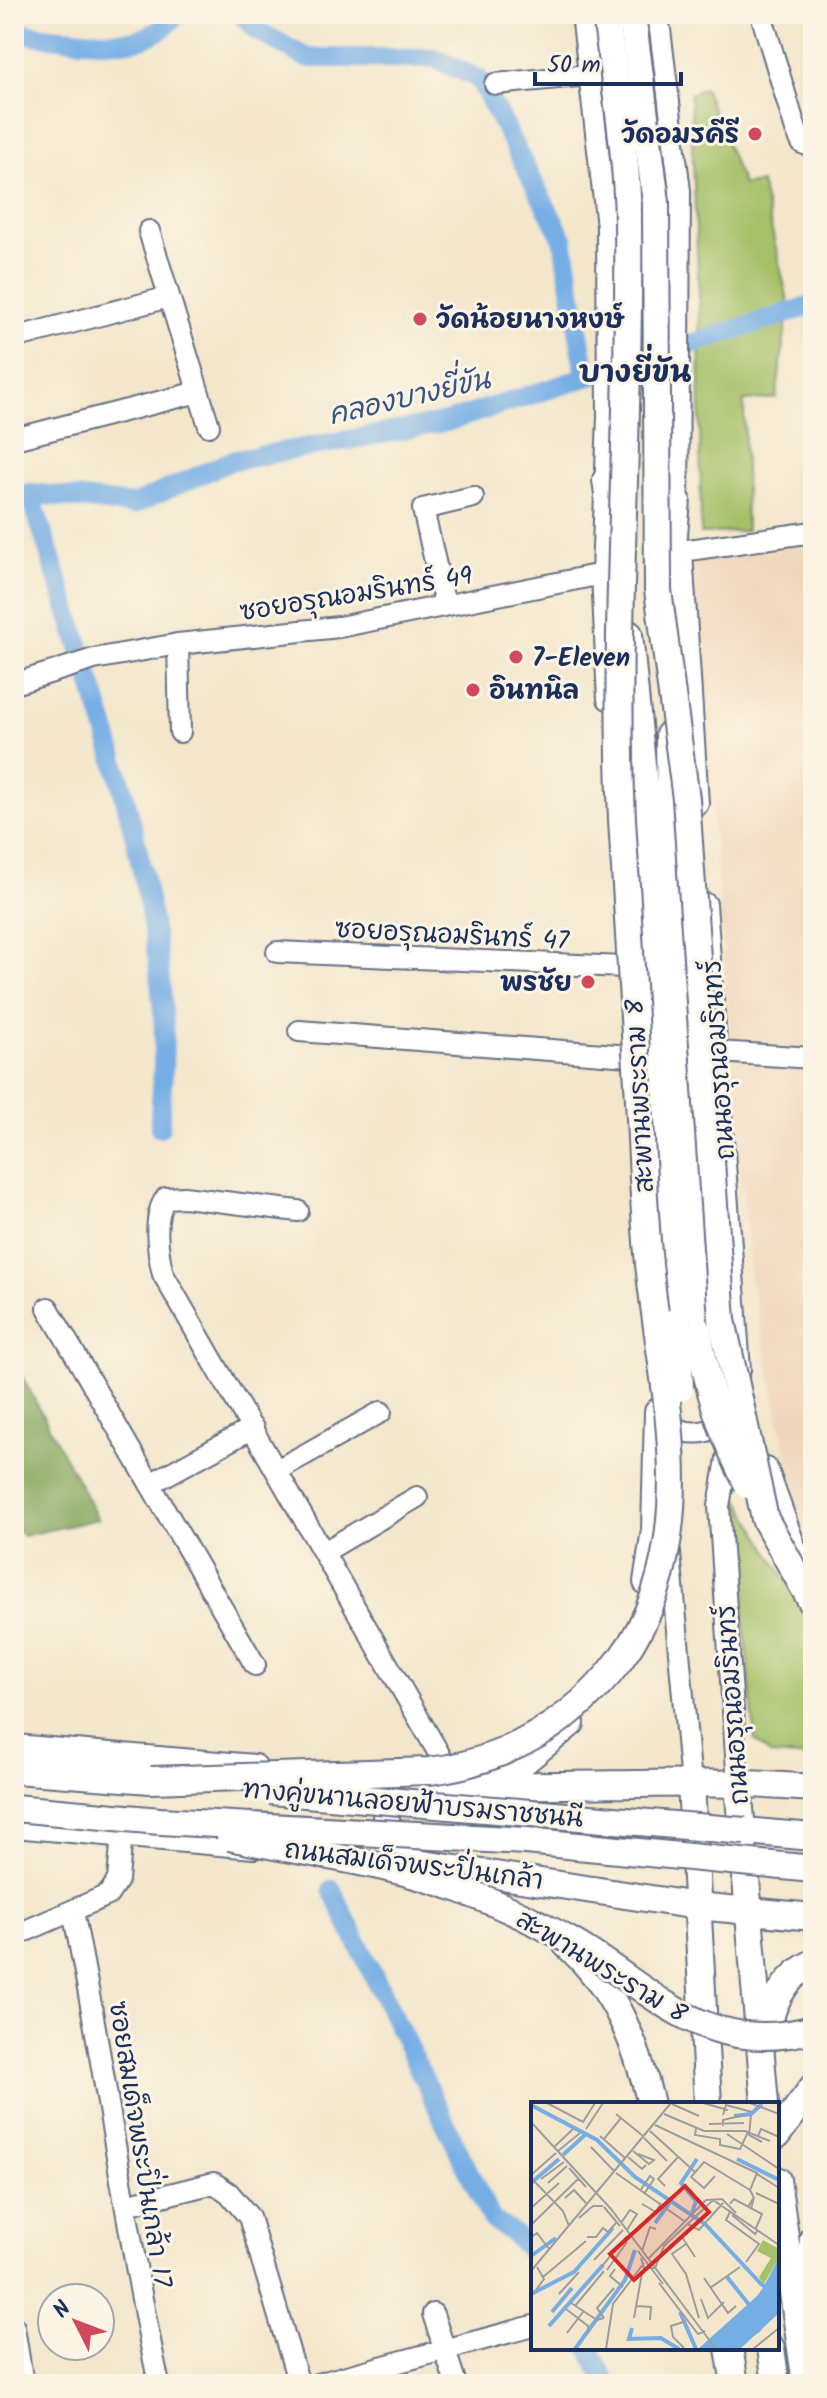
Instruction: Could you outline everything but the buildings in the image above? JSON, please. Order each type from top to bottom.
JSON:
[{"type":"main road","name":"สะพานพระราม 8","points":[[151,1780],[455,1768],[503,1753],[553,1726],[600,1683],[638,1635],[665,1556],[674,1463],[649,1262],[622,814],[620,542],[628,217],[606,14]]},
{"type":"main road","points":[[632,14],[656,202],[658,590],[686,799],[722,1320],[765,1519]]},
{"type":"main road","points":[[606,480],[658,805],[698,1330],[709,1394],[727,1444],[813,1604]]},
{"type":"main road","points":[[674,1463],[680,1400],[658,805],[668,593],[677,500]]},
{"type":"main road","points":[[741,1354],[770,1492],[796,1559],[813,1584]]},
{"type":"main road","points":[[494,1786],[581,1715],[605,1686],[635,1629],[652,1564],[658,1412]]},
{"type":"main road","points":[[14,1748],[457,1785],[738,1784],[813,1788]]},
{"type":"main road","name":"ทางคู่ขนานลอยฟ้าบรมราชชนนี","points":[[14,1770],[813,1837]]},
{"type":"main road","points":[[346,1852],[381,1836],[388,1817],[384,1793],[371,1782],[354,1776]]},
{"type":"main road","name":"ถนนอรุณอมรินทร์","points":[[691,1784],[708,2102]]},
{"type":"main road","name":"ถนนอรุณอมรินทร์","points":[[738,1784],[765,2102]]},
{"type":"main road","name":"ทางคู่ขนานลอยฟ้าบรมราชชนนี","points":[[14,1808],[160,1821],[526,1841],[813,1869]]},
{"type":"main road","name":"สะพานพระราม 8","points":[[160,1821],[310,1855],[418,1874],[462,1890],[518,1913],[577,1945],[670,2010],[711,2028],[738,2036],[774,2036],[813,2029]]},
{"type":"main road","name":"ถนนสมเด็จพระปิ่นเกล้า","points":[[14,1824],[346,1852],[697,1906],[813,1917]]},
{"type":"main road","points":[[465,1869],[530,1912],[602,1982],[627,2024],[650,2102]]},
{"type":"main road","points":[[760,2071],[769,2015],[776,1999],[795,1976],[813,1963]]},
{"type":"main road","points":[[779,2132],[813,2087]]},
{"type":"main road","points":[[779,2194],[805,2377]]},
{"type":"main road","points":[[805,2377],[813,2239]]},
{"type":"main road","points":[[771,2350],[776,2384]]},
{"type":"street","name":"ถนนอรุณอมรินทร์","points":[[582,14],[607,226],[608,417],[602,574],[624,967],[642,1257],[691,1784]]},
{"type":"street","name":"ถนนอรุณอมรินทร์","points":[[658,14],[680,191],[677,500],[741,1354],[736,1407],[719,1506],[738,1784]]},
{"type":"street","points":[[761,14],[796,130],[802,143],[813,147]]},
{"type":"street","points":[[495,84],[589,75]]},
{"type":"street","points":[[149,231],[209,426]]},
{"type":"street","points":[[14,338],[169,297]]},
{"type":"street","points":[[14,439],[198,392]]},
{"type":"street","points":[[445,605],[423,509],[473,497]]},
{"type":"street","points":[[682,551],[813,532]]},
{"type":"street","name":"ซอยอรุณอมรินทร์ 49","points":[[14,684],[94,659],[178,644],[339,627],[602,574]]},
{"type":"street","points":[[178,644],[180,732]]},
{"type":"street","name":"ซอยอรุณอมรินทร์ 47","points":[[277,952],[624,967]]},
{"type":"street","points":[[299,1031],[630,1056]]},
{"type":"street","points":[[718,1052],[813,1058]]},
{"type":"street","points":[[298,1211],[173,1196],[160,1205],[158,1249],[163,1274],[457,1785]]},
{"type":"street","points":[[48,1308],[255,1665]]},
{"type":"street","points":[[658,1412],[674,1430],[695,1434],[722,1426],[736,1407]]},
{"type":"street","points":[[277,1470],[381,1412]]},
{"type":"street","points":[[150,1484],[253,1428]]},
{"type":"street","points":[[324,1552],[417,1497]]},
{"type":"street","points":[[14,1936],[108,1895],[118,1880],[122,1833]]},
{"type":"street","name":"ซอยสมเด็จพระปิ่นเกล้า 17","points":[[73,1912],[100,2039],[139,2292],[159,2384]]},
{"type":"street","points":[[126,2205],[214,2183],[229,2193],[249,2217],[299,2384]]},
{"type":"street","points":[[433,2314],[456,2384]]},
{"type":"street","points":[[14,2327],[23,2384]]},
{"type":"street","points":[[317,2384],[531,2327]]},
{"type":"shaded area","points":[[813,541],[813,1056],[800,1297],[813,1299],[813,1562],[803,1538],[750,1276],[691,559]]},
{"type":"green space","points":[[704,88],[743,185],[761,183],[789,305],[776,398],[744,401],[746,531],[701,534],[699,294],[690,94]]},
{"type":"green space","points":[[14,1361],[98,1519],[23,1536],[14,1525]]},
{"type":"green space","points":[[732,1487],[813,1628],[813,1758],[771,1755],[755,1740]]},
{"type":"waterway","points":[[14,31],[78,40],[131,41],[157,32],[178,14]]},
{"type":"waterway","points":[[241,14],[258,31],[307,58],[434,58],[479,79],[563,239],[586,376]]},
{"type":"waterway","name":"คลองบางยี่ขัน","points":[[14,496],[30,493],[133,505],[231,461],[446,422],[813,305]]},
{"type":"waterway","points":[[30,493],[112,749],[144,880],[156,946],[163,1012],[160,1127]]},
{"type":"waterway","points":[[332,1890],[492,2220],[514,2234],[531,2252]]},
{"type":"waterway","points":[[590,2350],[607,2384]]},
{"type":"place","name":"วัดอมรคีรี","points":[[755,134]]},
{"type":"place","name":"วัดน้อยนางหงษ์","points":[[420,319]]},
{"type":"place","name":"7-Eleven","points":[[516,657]]},
{"type":"place","name":"อินทนิล","points":[[473,690]]},
{"type":"place","name":"พรชัย","points":[[588,982]]},
{"type":"district","name":"บางยี่ขัน","points":[[635,372]]}]
